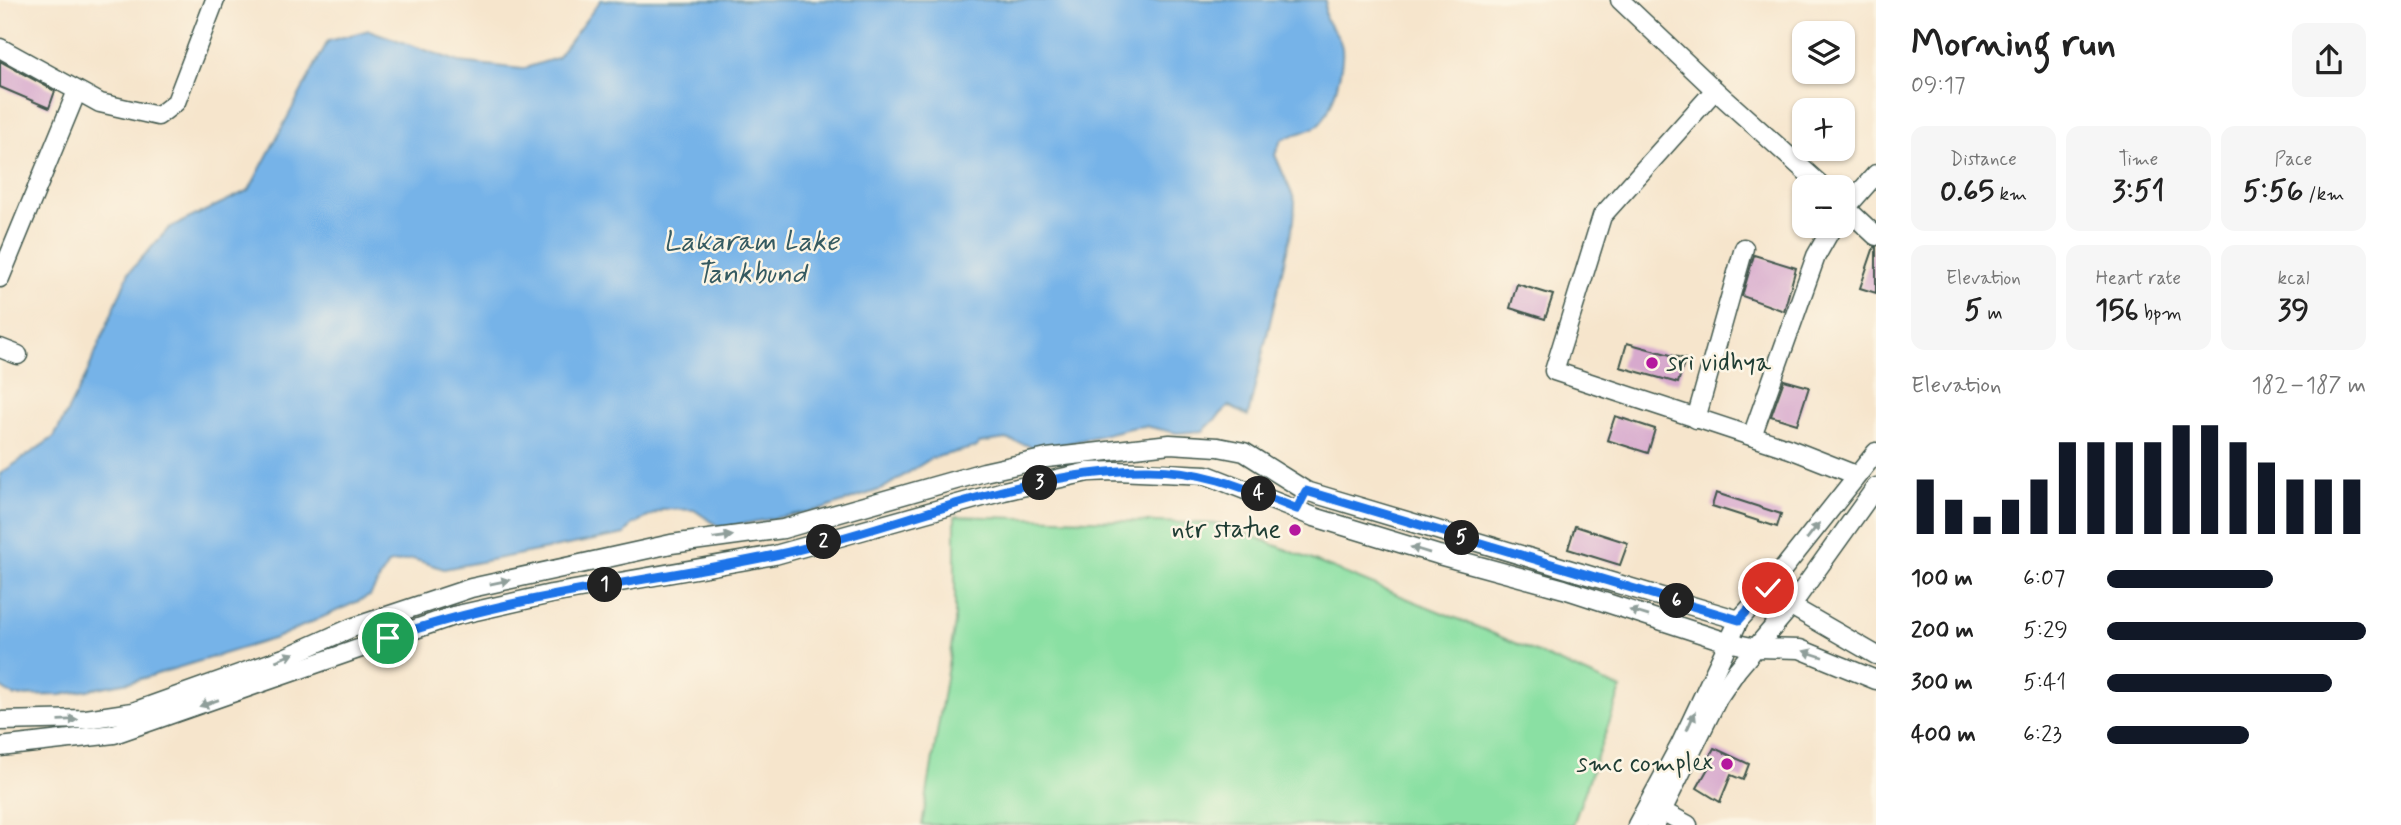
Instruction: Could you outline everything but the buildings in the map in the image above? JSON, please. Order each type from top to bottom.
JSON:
[{"type":"street","points":[[0,48],[100,103],[158,116],[176,102],[215,0]]},
{"type":"street","points":[[1619,0],[1810,175]]},
{"type":"street","points":[[1716,90],[1602,216],[1553,371],[1752,436],[1856,475]]},
{"type":"street","points":[[0,278],[78,91]]},
{"type":"street","points":[[1855,196],[1876,174]]},
{"type":"street","points":[[1855,218],[1876,236]]},
{"type":"street","points":[[1752,436],[1816,256],[1826,238]]},
{"type":"street","points":[[1696,419],[1744,248]]},
{"type":"street","points":[[0,348],[18,355]]},
{"type":"street","points":[[0,721],[86,719],[133,712],[284,658],[351,628],[471,588],[671,544],[783,529],[984,472],[1047,458],[1170,444],[1218,447],[1244,452],[1306,491],[1739,620]]},
{"type":"street","points":[[1637,825],[1680,745],[1739,620],[1768,588],[1876,452]]},
{"type":"street","points":[[0,747],[114,734],[269,683],[453,616],[551,594],[775,555],[1004,491],[1088,472],[1148,470],[1207,475],[1297,509],[1439,555],[1564,589],[1727,642],[1757,648],[1800,649],[1876,680]]},
{"type":"street","points":[[1688,825],[1659,818],[1718,698],[1791,606],[1876,486]]},
{"type":"street","points":[[1297,509],[1306,491]]},
{"type":"street","points":[[1768,588],[1791,606],[1876,655]]},
{"type":"green space","points":[[955,516],[1223,524],[1485,630],[1621,689],[1573,825],[922,825],[955,623]]},
{"type":"water","name":"Lakaram Lake Tankbund","points":[[601,0],[1326,0],[1325,16],[1341,44],[1340,74],[1328,112],[1322,121],[1313,128],[1281,140],[1275,155],[1295,201],[1294,220],[1248,416],[1229,406],[1203,431],[1177,433],[1145,426],[1037,448],[1006,439],[979,443],[977,447],[932,458],[882,489],[823,509],[721,528],[694,510],[664,509],[632,525],[625,534],[444,569],[413,559],[388,564],[370,596],[276,638],[134,681],[61,695],[14,696],[0,687],[0,474],[54,437],[85,378],[129,272],[169,228],[249,190],[328,41],[369,30],[459,62],[522,69],[557,58]]},
{"type":"place","name":"sri vidhya","points":[[1652,363]]},
{"type":"place","name":"ntr statue","points":[[1295,530]]},
{"type":"place","name":"smc complex","points":[[1727,764]]},
{"type":"route","points":[[388,638],[453,616],[551,594],[775,555],[889,526],[1004,491],[1088,472],[1148,470],[1207,475],[1297,509],[1306,491],[1385,517],[1739,620],[1768,588]]}]
